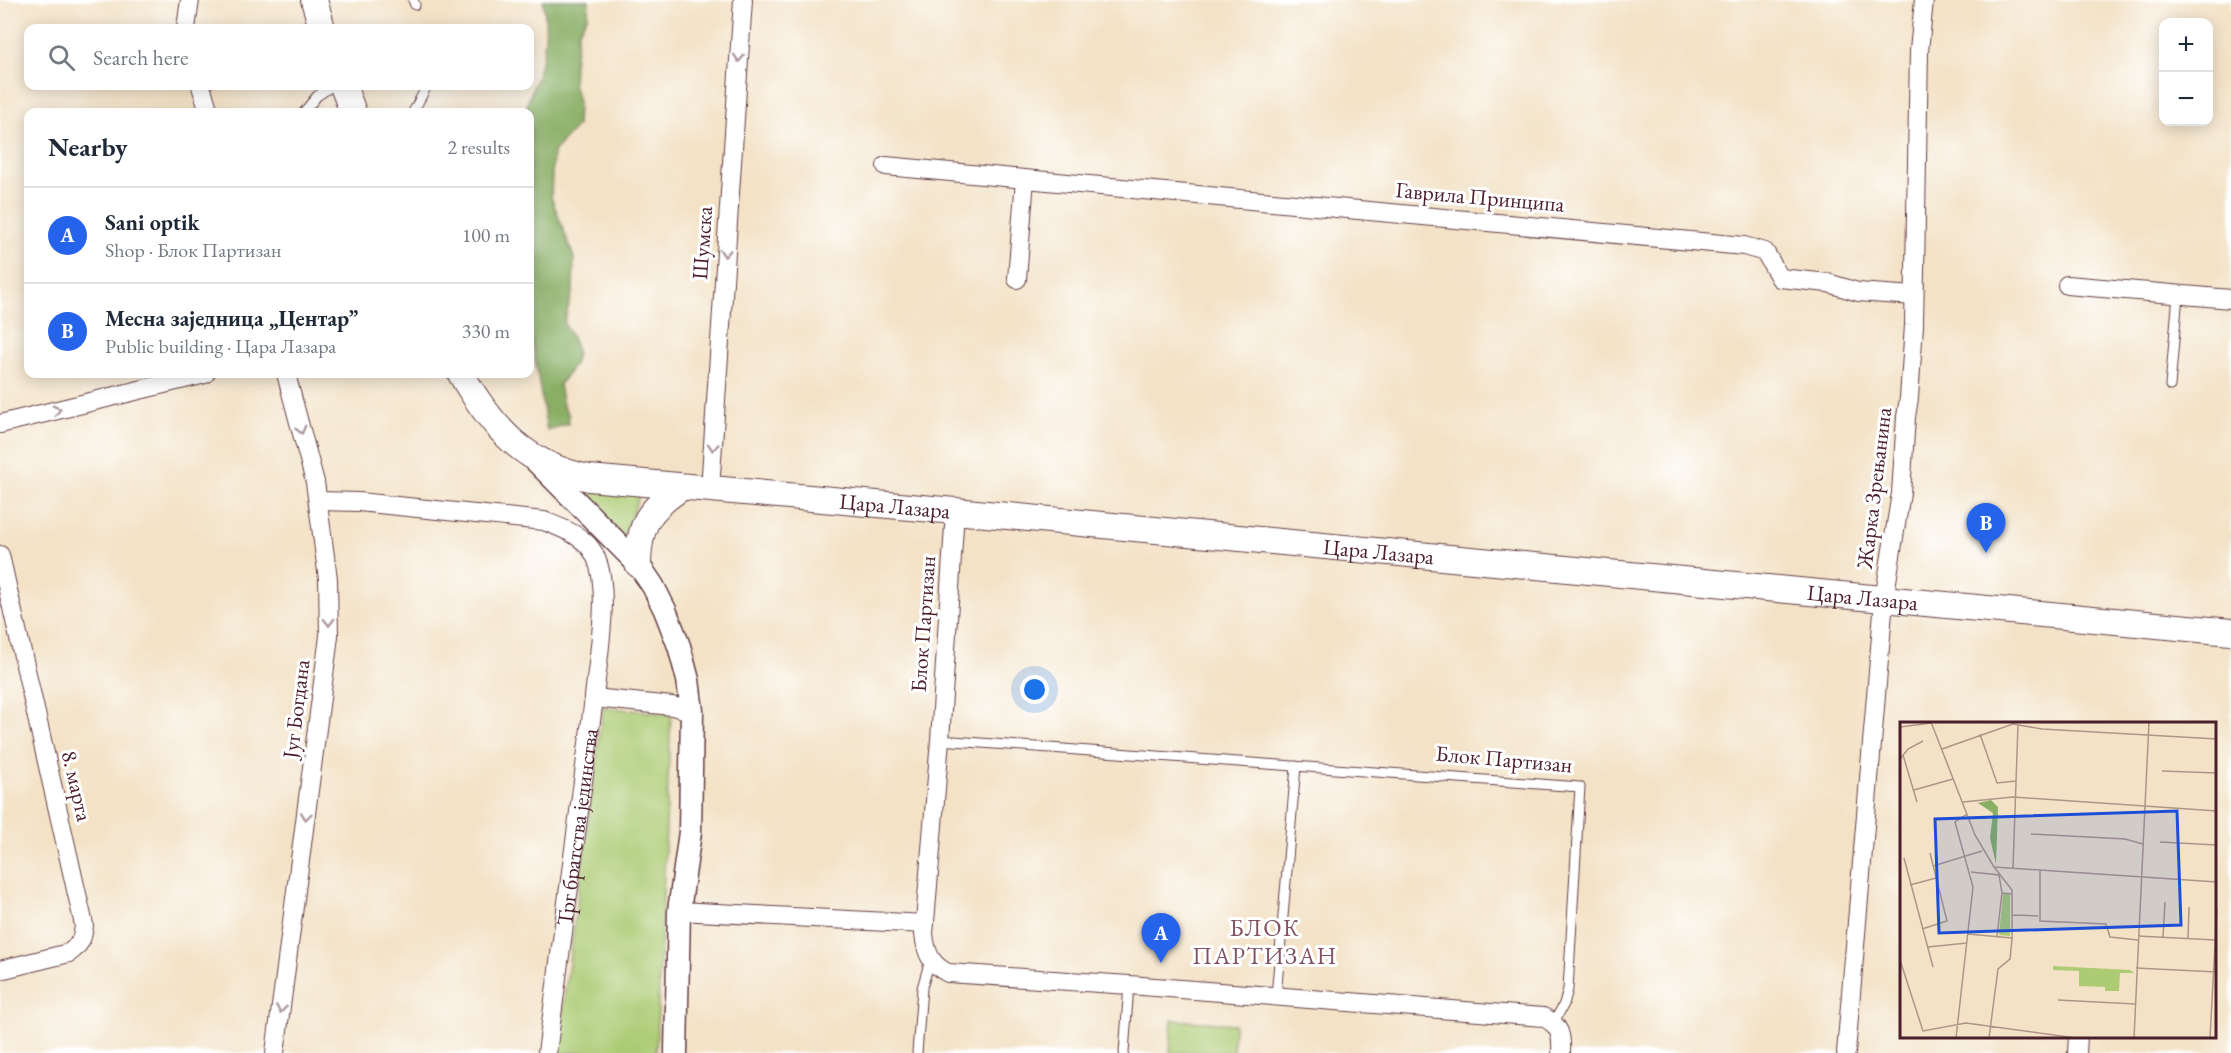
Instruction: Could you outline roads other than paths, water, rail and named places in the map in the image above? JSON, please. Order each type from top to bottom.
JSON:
[{"type":"main road","points":[[314,0],[321,24]]},
{"type":"main road","points":[[345,90],[351,108]]},
{"type":"main road","name":"Цара Лазара","points":[[464,378],[491,418],[510,440],[531,457],[568,474],[590,478],[2231,632]]},
{"type":"main road","points":[[638,564],[639,546],[650,514],[662,501],[682,487]]},
{"type":"street","points":[[187,24],[190,0]]},
{"type":"street","name":"Шумска","points":[[710,489],[743,0]]},
{"type":"street","name":"Жарка Зрењанина","points":[[1846,1053],[1884,600],[1901,493],[1909,398],[1914,296],[1919,51],[1924,0]]},
{"type":"street","points":[[202,90],[208,108]]},
{"type":"street","name":"Гаврила Принципа","points":[[886,166],[1744,246],[1765,252],[1780,278],[1828,283],[1858,292],[1914,296]]},
{"type":"street","points":[[1017,279],[1025,178]]},
{"type":"street","points":[[2067,285],[2231,299]]},
{"type":"street","points":[[0,424],[189,378]]},
{"type":"street","name":"Југ Богдана","points":[[275,1053],[329,636],[328,579],[318,501],[287,378]]},
{"type":"street","points":[[531,457],[638,564],[666,610],[688,680],[692,711],[690,832],[679,910],[676,1053]]},
{"type":"street","points":[[318,501],[359,502],[544,521],[571,532],[591,549],[601,570],[604,590],[594,698]]},
{"type":"street","name":"Блок Партизан","points":[[930,960],[926,950],[925,924],[940,740],[954,511]]},
{"type":"street","name":"8. марта","points":[[0,555],[84,926],[83,937],[78,946],[69,953],[0,970]]},
{"type":"street","name":"Трг братства јединства","points":[[548,1053],[594,698],[672,706],[692,711]]},
{"type":"street","points":[[679,910],[925,924]]},
{"type":"street","points":[[930,960],[937,968],[948,974],[1129,985],[1543,1017],[1554,1022],[1559,1030],[1562,1043],[1561,1053]]},
{"type":"street","points":[[2077,1053],[2078,1038]]},
{"type":"lane","points":[[307,108],[317,96],[326,90]]},
{"type":"lane","points":[[415,108],[425,90]]},
{"type":"lane","points":[[2170,386],[2178,295]]},
{"type":"lane","name":"Блок Партизан","points":[[940,740],[1580,787],[1568,989],[1564,1004],[1554,1022]]},
{"type":"lane","points":[[1276,997],[1296,766]]},
{"type":"lane","name":"Блок Партизан","points":[[917,1053],[922,988],[930,960]]},
{"type":"lane","points":[[1124,1053],[1129,985]]},
{"type":"place","name":"Месна заједница „Центар”","points":[[1986,553]]},
{"type":"place","name":"Sani optik","points":[[1161,963]]},
{"type":"district","name":"БЛОК ПАРТИЗАН","points":[[1265,941]]}]
